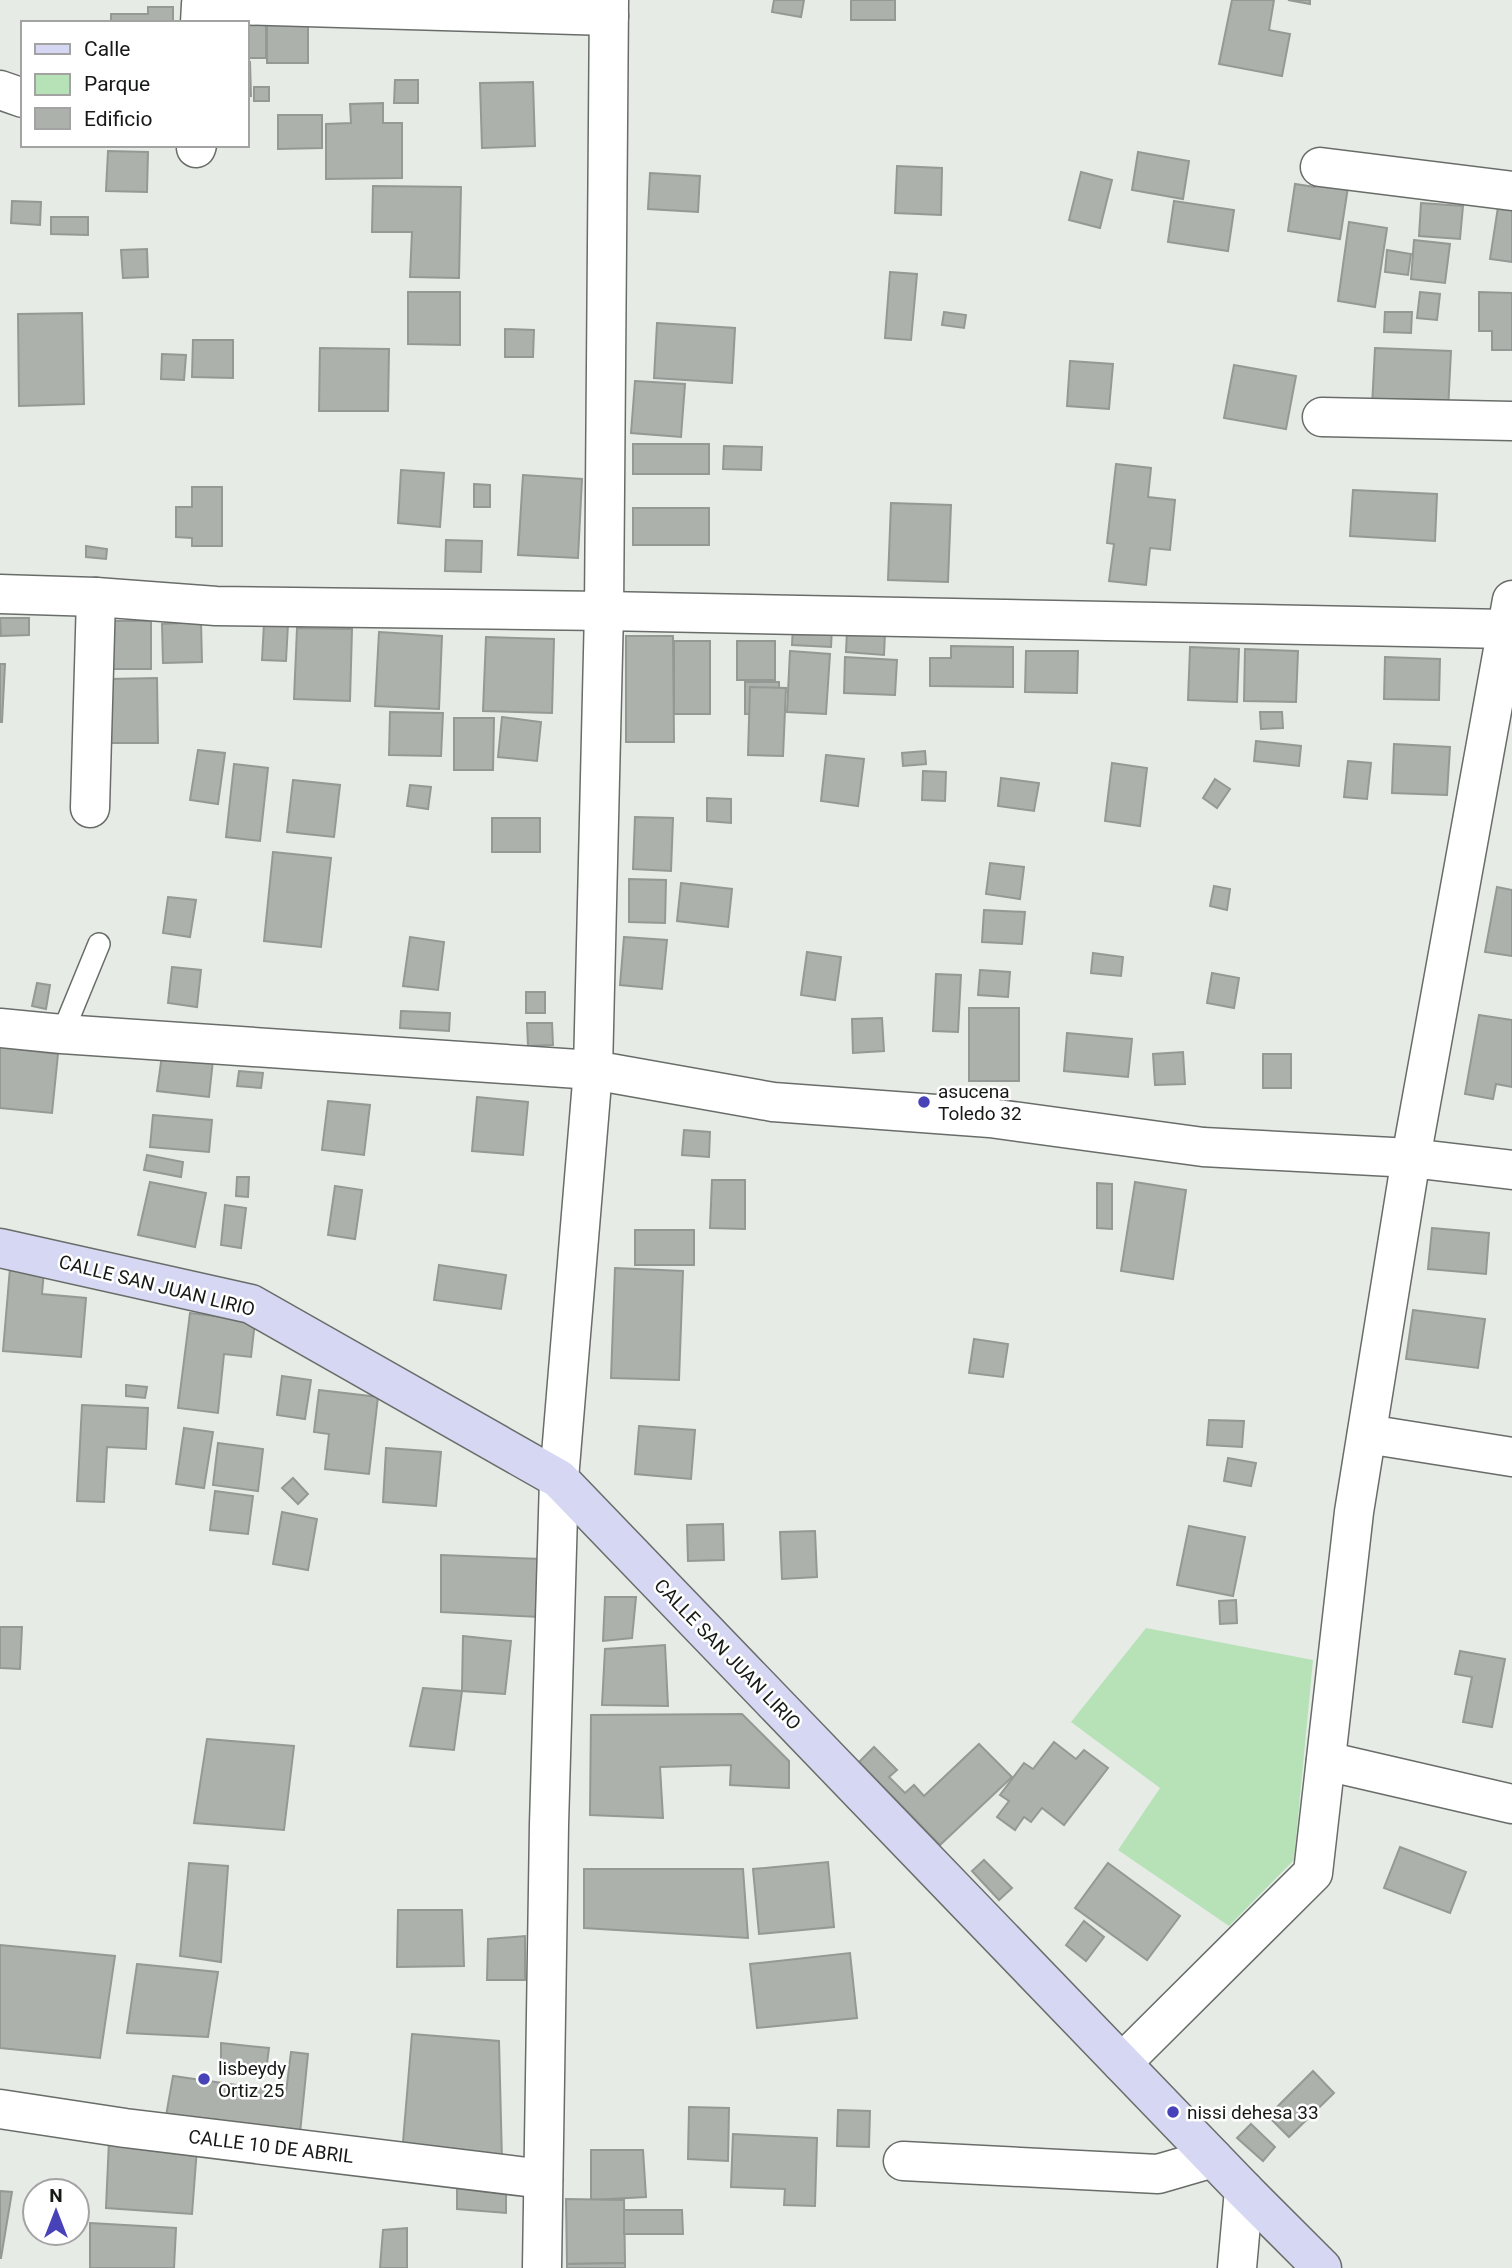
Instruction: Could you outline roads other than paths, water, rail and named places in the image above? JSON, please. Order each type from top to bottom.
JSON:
[{"type":"street","points":[[200,21],[201,4],[609,8],[604,611],[593,1070],[559,1479],[549,1825],[542,2268]]},
{"type":"street","points":[[0,90],[21,97]]},
{"type":"street","points":[[1320,167],[1512,191]]},
{"type":"street","points":[[1322,417],[1512,421]]},
{"type":"street","points":[[0,594],[96,597],[216,606],[604,611],[1509,615],[1411,1158],[1353,1513],[1313,1873],[1122,2063]]},
{"type":"street","points":[[90,808],[96,597]]},
{"type":"street","points":[[0,1028],[593,1070],[773,1102],[990,1118],[1203,1147],[1411,1158],[1512,1170]]},
{"type":"street","name":"CALLE SAN JUAN LIRIO","points":[[0,1248],[251,1304],[559,1479],[1321,2268]]},
{"type":"street","points":[[1367,1434],[1512,1457]]},
{"type":"street","points":[[1326,1761],[1512,1804]]},
{"type":"street","name":"CALLE 10 DE ABRIL","points":[[0,2109],[125,2128],[543,2179]]},
{"type":"street","points":[[903,2161],[1158,2174],[1213,2158]]},
{"type":"street","points":[[1237,2268],[1244,2190]]},
{"type":"lane","points":[[62,1034],[99,944]]},
{"type":"place","name":"asucena Toledo 32","points":[[924,1102]]},
{"type":"place","name":"lisbeydy Ortiz 25","points":[[204,2079]]},
{"type":"place","name":"nissi dehesa 33","points":[[1173,2112]]}]
